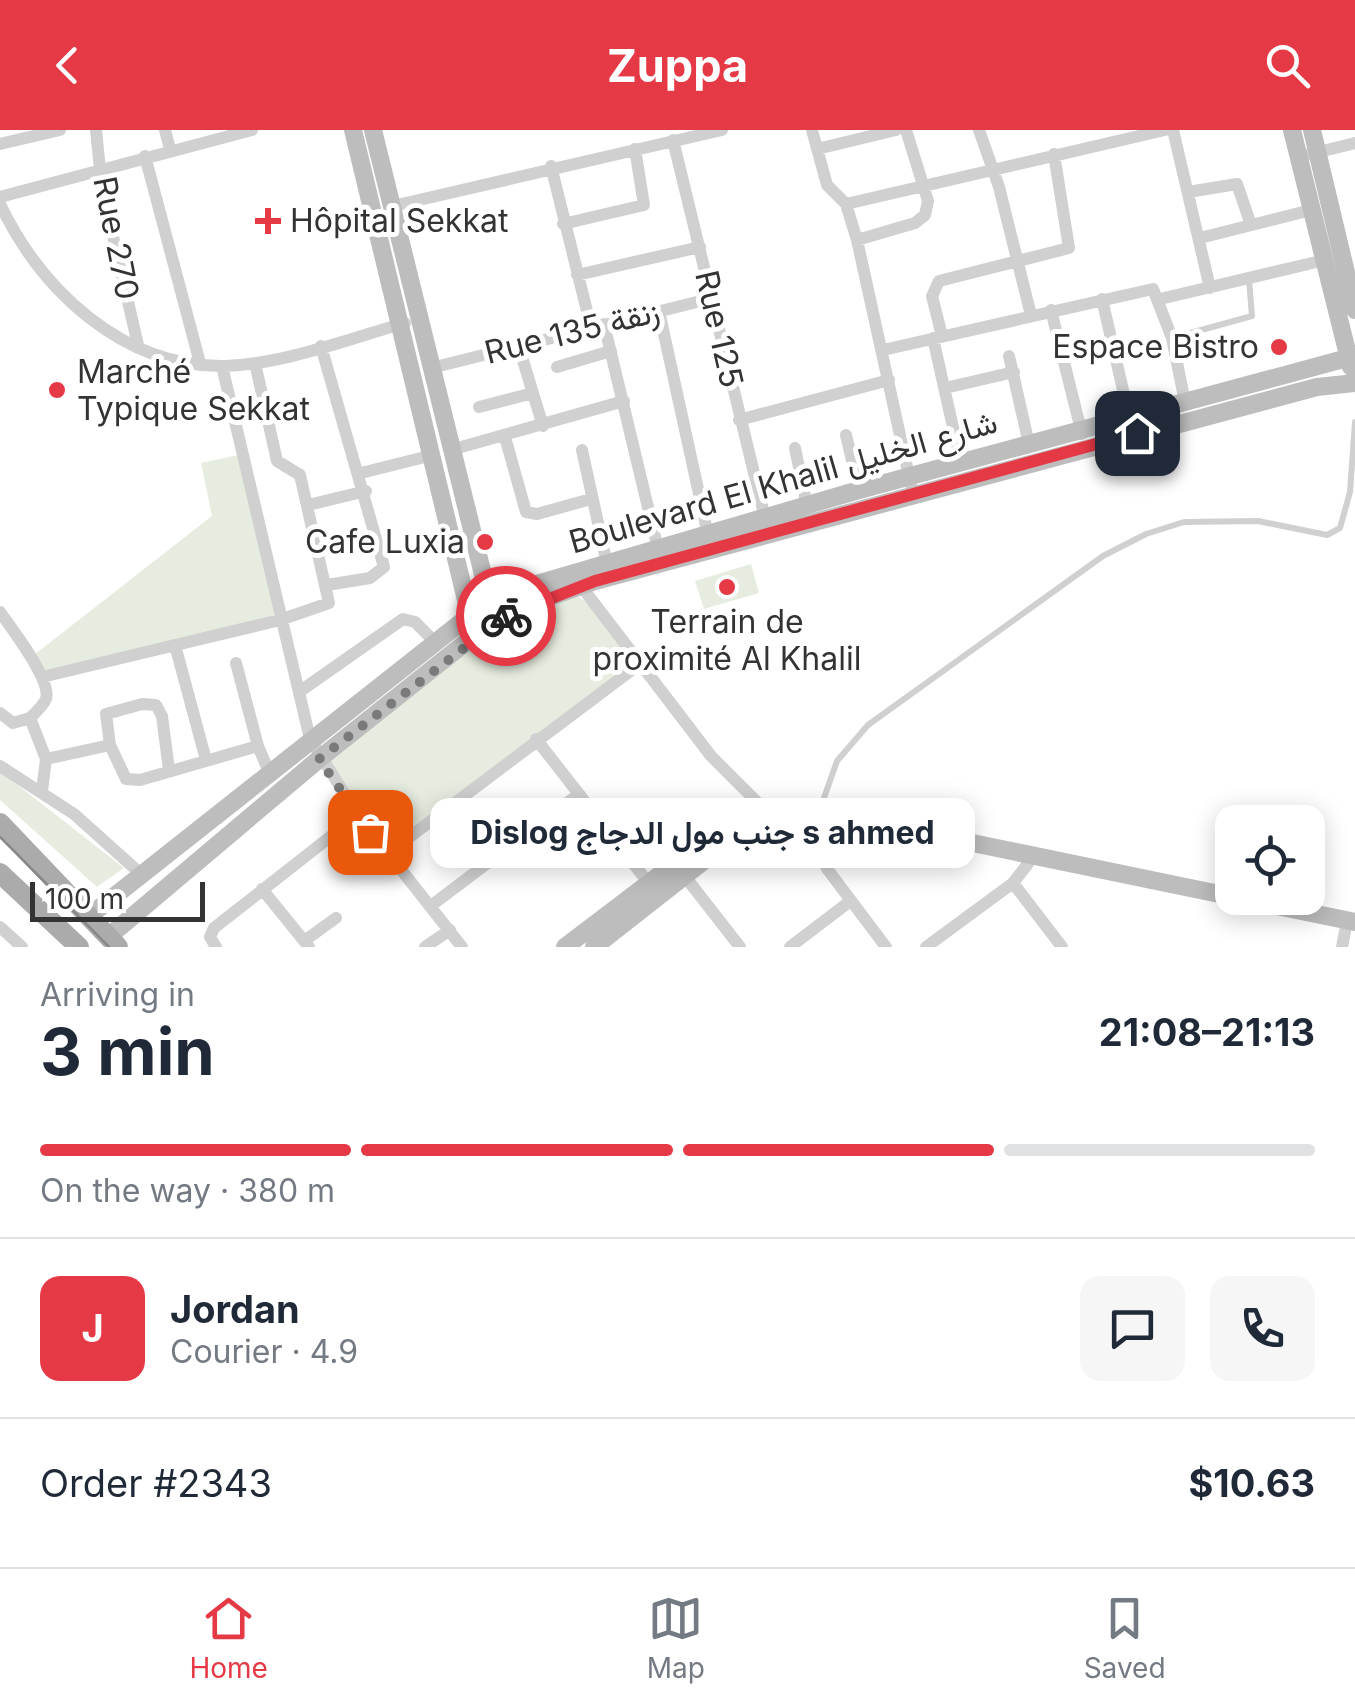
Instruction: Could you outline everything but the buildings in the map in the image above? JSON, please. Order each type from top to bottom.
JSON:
[{"type":"main road","points":[[0,822],[113,942]]},
{"type":"main road","points":[[0,873],[79,947]]},
{"type":"street","points":[[0,144],[60,130]]},
{"type":"street","name":"Rue 270","points":[[96,130],[102,189],[138,345]]},
{"type":"street","points":[[165,130],[170,149]]},
{"type":"street","points":[[252,130],[218,133],[0,201],[25,254],[53,288],[81,312],[138,345],[200,363],[255,364],[418,319]]},
{"type":"street","points":[[354,130],[475,635]]},
{"type":"street","points":[[373,130],[493,612]]},
{"type":"street","points":[[370,194],[391,197],[722,130]]},
{"type":"street","points":[[812,130],[827,185],[846,204],[857,240],[884,350],[910,485]]},
{"type":"street","points":[[817,149],[896,130]]},
{"type":"street","points":[[857,240],[922,220],[928,208],[906,130]]},
{"type":"street","points":[[979,130],[1021,263],[1032,314]]},
{"type":"street","points":[[1086,130],[1090,145]]},
{"type":"street","points":[[846,204],[1165,130]]},
{"type":"street","points":[[1173,130],[1210,288]]},
{"type":"street","points":[[1292,130],[1353,356],[1354,387]]},
{"type":"street","points":[[1312,130],[1355,310]]},
{"type":"street","name":"Rue 125","points":[[673,140],[765,518]]},
{"type":"street","points":[[1298,156],[1355,143]]},
{"type":"street","points":[[563,224],[640,208],[646,195],[635,149]]},
{"type":"street","points":[[961,463],[937,337],[934,284],[1059,254],[1071,243],[1054,154]]},
{"type":"street","points":[[145,156],[200,363]]},
{"type":"street","points":[[551,166],[576,275],[611,351],[658,549]]},
{"type":"street","points":[[1188,192],[1236,184],[1250,225]]},
{"type":"street","points":[[1200,238],[1311,210]]},
{"type":"street","points":[[576,275],[700,247]]},
{"type":"street","points":[[1160,299],[1325,260]]},
{"type":"street","points":[[884,350],[1148,288],[1160,299],[1185,402]]},
{"type":"street","name":"Rue 135 زنقة","points":[[431,368],[712,298]]},
{"type":"street","points":[[1102,298],[1129,416]]},
{"type":"street","points":[[659,310],[708,535]]},
{"type":"street","points":[[1051,310],[1083,438]]},
{"type":"street","points":[[518,344],[543,426]]},
{"type":"street","points":[[321,346],[361,473],[384,567],[370,578],[327,585]]},
{"type":"street","points":[[557,366],[611,351]]},
{"type":"street","points":[[1009,356],[1030,444]]},
{"type":"street","name":"Boulevard El Khalil شارع الخليل","points":[[88,917],[469,616],[588,584],[910,485],[1083,438],[1129,416],[1353,356]]},
{"type":"street","points":[[42,677],[280,620],[330,601],[304,488],[298,471],[284,469],[277,461],[255,364]]},
{"type":"street","points":[[222,366],[310,740],[358,816],[462,947]]},
{"type":"street","points":[[945,388],[1014,372]]},
{"type":"street","points":[[739,420],[889,380]]},
{"type":"street","name":"Boulevard El Khalil شارع الخليل","points":[[113,942],[191,866],[475,635],[493,612],[544,579],[859,490],[910,485],[961,463],[1030,444],[1220,414],[1317,387],[1354,387]]},
{"type":"street","points":[[480,408],[534,394]]},
{"type":"street","points":[[1214,394],[1220,414]]},
{"type":"street","points":[[454,450],[624,402]]},
{"type":"street","points":[[846,434],[859,490]]},
{"type":"street","points":[[505,436],[523,509],[537,514],[590,499]]},
{"type":"street","points":[[794,448],[808,506]]},
{"type":"street","points":[[582,450],[607,564]]},
{"type":"street","points":[[361,473],[433,455]]},
{"type":"street","points":[[308,505],[366,491]]},
{"type":"street","points":[[588,584],[604,614],[711,756],[764,808]]},
{"type":"street","points":[[0,612],[42,677],[45,700],[30,718],[14,723],[0,713]]},
{"type":"street","points":[[299,692],[403,619],[415,622],[436,643]]},
{"type":"street","points":[[175,645],[206,760]]},
{"type":"street","points":[[236,662],[268,772]]},
{"type":"street","points":[[388,854],[536,738],[641,663]]},
{"type":"street","points":[[169,770],[162,716],[156,705],[142,704],[106,714],[110,745],[126,779],[140,780],[258,746]]},
{"type":"street","points":[[30,718],[46,759],[42,791]]},
{"type":"street","points":[[536,738],[654,890]]},
{"type":"street","points":[[46,759],[110,745]]},
{"type":"street","points":[[0,766],[42,791],[141,874]]},
{"type":"street","points":[[432,905],[579,794]]},
{"type":"street","points":[[660,806],[694,848]]},
{"type":"street","points":[[679,870],[694,848],[748,808],[794,808],[1351,922],[1342,947]]},
{"type":"street","points":[[594,947],[654,890],[756,820],[764,808]]},
{"type":"street","points":[[794,808],[849,902],[886,947]]},
{"type":"street","points":[[216,947],[210,937],[214,928],[358,816]]},
{"type":"street","points":[[175,846],[191,866]]},
{"type":"street","points":[[926,947],[1013,882],[1033,856]]},
{"type":"street","points":[[679,870],[740,947]]},
{"type":"street","points":[[1013,882],[1062,947]]},
{"type":"street","points":[[262,890],[306,944],[336,918]]},
{"type":"street","points":[[565,947],[654,890]]},
{"type":"street","points":[[790,947],[849,902]]},
{"type":"street","points":[[0,927],[22,947]]},
{"type":"street","points":[[425,947],[450,930]]},
{"type":"lane","points":[[1172,338],[1252,316],[1249,278]]},
{"type":"lane","points":[[818,813],[837,762],[868,725],[1103,556],[1146,534],[1184,522],[1258,521],[1318,534],[1335,532],[1347,512],[1355,422]]},
{"type":"shaded area","points":[[243,454],[280,620],[42,676],[30,658],[212,516],[201,463]]},
{"type":"shaded area","name":"Terrain de proximité Al Khalil","points":[[751,564],[759,593],[704,609],[695,581]]},
{"type":"shaded area","points":[[577,596],[604,615],[639,662],[386,852],[322,763],[475,647],[542,610]]},
{"type":"shaded area","points":[[0,768],[124,868],[97,887],[0,800]]},
{"type":"tram line","points":[[0,837],[109,947]]},
{"type":"way so far","points":[[370,832],[319,759],[475,635],[506,616]]},
{"type":"place","name":"Hôpital Sekkat","points":[[268,221]]},
{"type":"place","name":"Espace Bistro","points":[[1279,347]]},
{"type":"place","name":"Marché Typique Sekkat","points":[[57,390]]},
{"type":"place","name":"Cafe Luxia","points":[[485,542]]},
{"type":"place","name":"Terrain de proximité Al Khalil","points":[[727,587]]},
{"type":"place","name":"Dislog جنب مول الدجاج s ahmed","points":[[370,832]]},
{"type":"route","points":[[506,616],[558,592],[595,581],[1137,433]]}]
